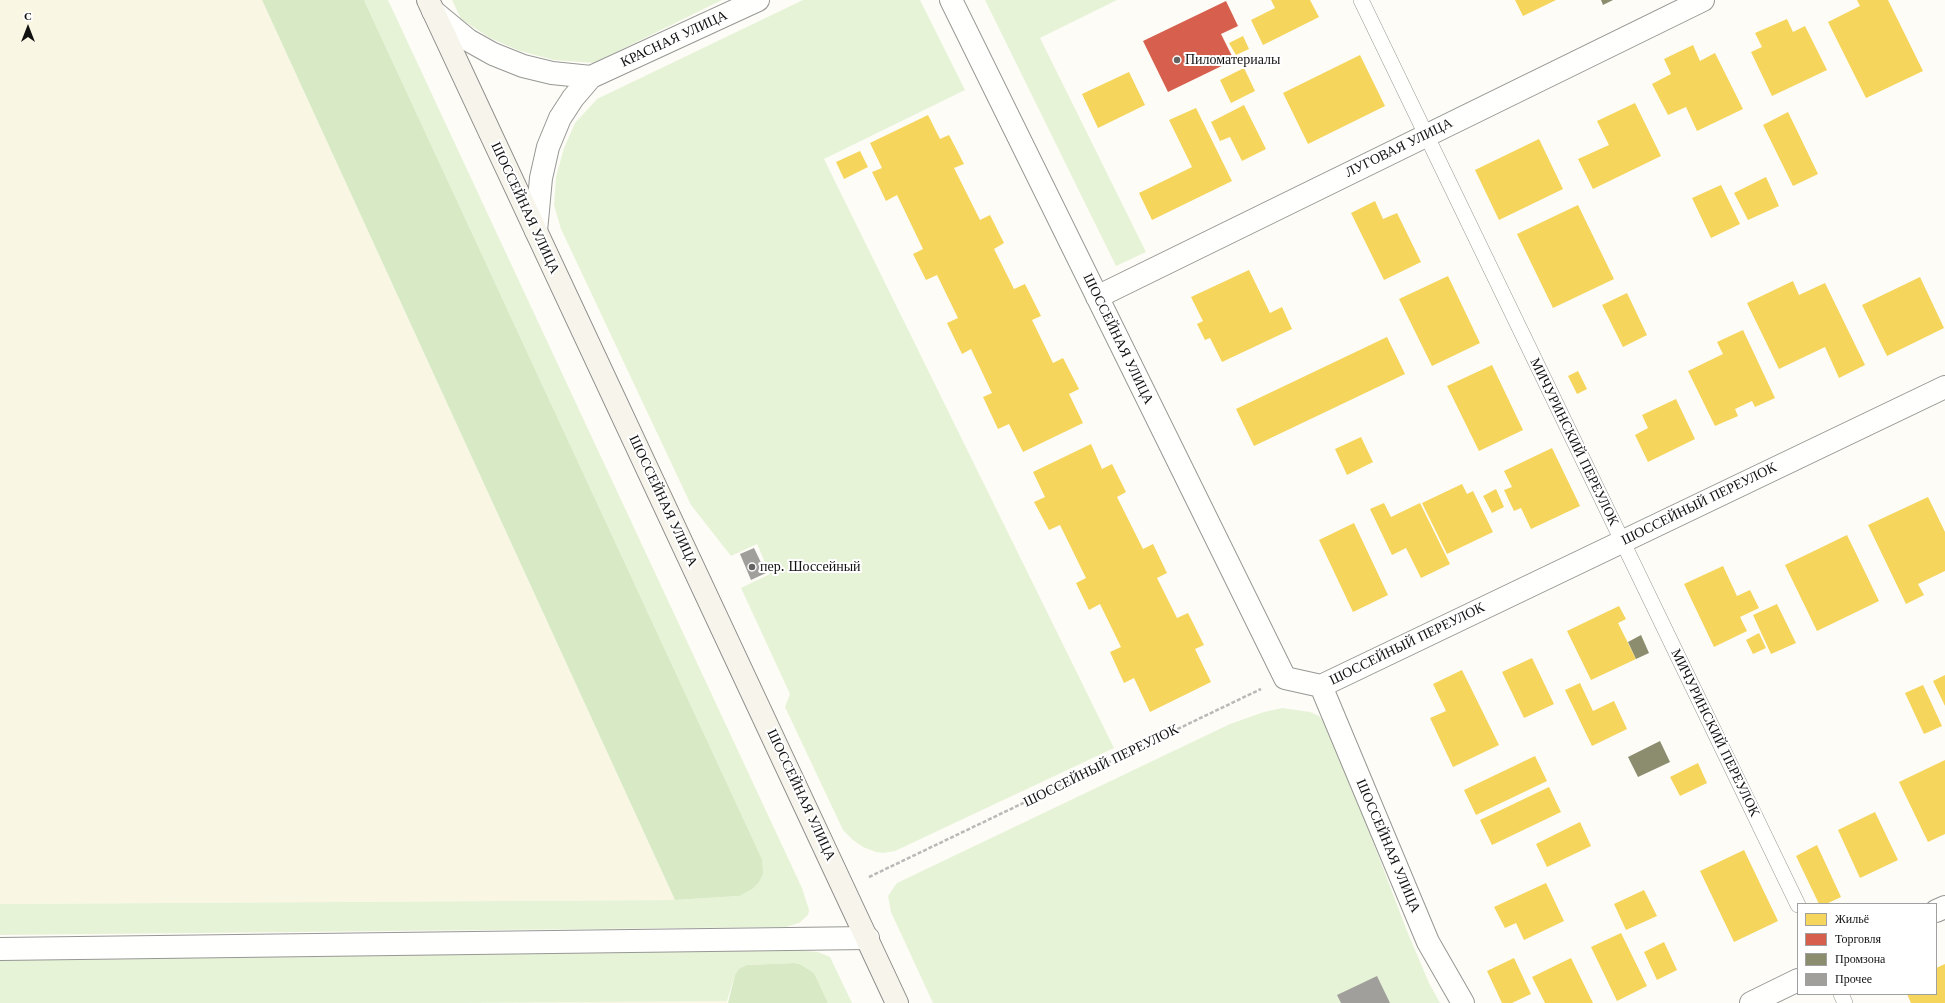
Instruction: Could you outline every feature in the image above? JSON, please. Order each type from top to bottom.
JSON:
[{"type":"main road","name":"ШОССЕЙНАЯ УЛИЦА","points":[[430,5],[898,1003]]},
{"type":"street","name":"КРАСНАЯ УЛИЦА","points":[[591,77],[758,0]]},
{"type":"street","name":"ШОССЕЙНАЯ УЛИЦА","points":[[951,0],[1285,678]]},
{"type":"street","name":"ЛУГОВАЯ УЛИЦА","points":[[1097,297],[1426,134],[1703,0]]},
{"type":"street","points":[[430,5],[468,40],[493,54],[523,66],[552,73],[591,77]]},
{"type":"street","points":[[536,231],[541,178],[548,147],[560,118],[573,98],[591,77]]},
{"type":"street","name":"ШОССЕЙНЫЙ ПЕРЕУЛОК","points":[[1285,678],[1321,686],[1945,387]]},
{"type":"street","name":"ШОССЕЙНАЯ УЛИЦА","points":[[1321,686],[1428,942],[1463,1003]]},
{"type":"street","points":[[0,949],[868,938]]},
{"type":"street","points":[[1751,1003],[1797,980]]},
{"type":"lane","name":"МИЧУРИНСКИЙ ПЕРЕУЛОК","points":[[1361,0],[1797,903]]},
{"type":"path","name":"ШОССЕЙНЫЙ ПЕРЕУЛОК","points":[[845,889],[1285,678]]},
{"type":"shaded area","points":[[0,0],[262,0],[675,900],[0,904]]},
{"type":"shaded area","points":[[727,1001],[728,1003],[460,1003]]},
{"type":"green space","points":[[262,0],[364,0],[762,859],[763,874],[759,882],[752,889],[739,896],[675,900]]},
{"type":"green space","points":[[364,0],[388,0],[802,888],[809,910],[808,915],[799,923],[786,927],[0,935],[0,904],[675,900],[739,896],[762,859]]},
{"type":"green space","points":[[452,0],[722,0],[594,63],[554,60],[520,51],[490,38],[461,19]]},
{"type":"green space","points":[[803,0],[920,0],[965,90],[824,159],[1114,748],[895,851],[883,853],[863,847],[843,830],[785,707],[790,694],[741,588],[770,574],[757,544],[731,556],[691,505],[561,229],[554,205],[556,177],[564,148],[575,123],[597,99]]},
{"type":"green space","points":[[985,0],[1117,0],[1040,38],[1146,252],[1116,266]]},
{"type":"green space","points":[[1282,708],[1310,712],[1319,716],[1330,729],[1407,931],[1429,983],[1440,1003],[933,1003],[891,912],[888,896],[897,883],[1230,724],[1264,712]]},
{"type":"green space","points":[[794,950],[818,952],[830,957],[852,1003],[828,1003],[814,973],[800,964],[794,963],[747,965],[735,975],[727,1001],[460,1003],[0,1003],[0,960]]},
{"type":"green space","points":[[800,964],[814,973],[828,1003],[728,1003],[735,975],[739,969],[747,965]]},
{"type":"building: Жильё","points":[[1271,0],[1310,0],[1319,17],[1263,45],[1251,20],[1275,8]]},
{"type":"building: Жильё","points":[[1515,0],[1556,0],[1523,16]]},
{"type":"building: Жильё","points":[[1857,0],[1888,0],[1923,71],[1866,98],[1828,22],[1860,6]]},
{"type":"building: Жильё","points":[[1787,19],[1793,32],[1805,26],[1827,70],[1772,96],[1751,52],[1762,47],[1755,33]]},
{"type":"building: Жильё","points":[[1243,36],[1249,49],[1236,55],[1229,43]]},
{"type":"building: Жильё","points":[[1693,45],[1700,61],[1715,53],[1743,109],[1697,131],[1686,107],[1668,115],[1652,84],[1671,74],[1664,59]]},
{"type":"building: Жильё","points":[[1360,55],[1385,106],[1308,144],[1283,93]]},
{"type":"building: Жильё","points":[[1244,68],[1255,91],[1231,103],[1220,80]]},
{"type":"building: Жильё","points":[[1129,72],[1145,105],[1098,128],[1082,94]]},
{"type":"building: Жильё","points":[[1635,103],[1661,156],[1593,189],[1578,159],[1609,145],[1597,121]]},
{"type":"building: Жильё","points":[[1244,105],[1266,149],[1242,161],[1230,137],[1220,141],[1211,122]]},
{"type":"building: Жильё","points":[[1196,108],[1232,181],[1152,220],[1139,193],[1192,167],[1169,120]]},
{"type":"building: Жильё","points":[[1788,112],[1818,174],[1793,186],[1763,125]]},
{"type":"building: Жильё","points":[[928,115],[940,139],[949,135],[964,164],[954,168],[980,220],[990,215],[1004,243],[994,249],[1014,289],[1025,284],[1041,316],[1032,320],[1053,363],[1063,358],[1079,389],[1069,394],[1083,423],[1023,452],[1009,424],[998,429],[983,397],[992,393],[971,349],[962,354],[947,323],[958,318],[937,275],[926,280],[913,254],[923,249],[897,195],[886,201],[872,172],[882,168],[870,143]]},
{"type":"building: Жильё","points":[[1539,139],[1563,189],[1499,220],[1475,170]]},
{"type":"building: Жильё","points":[[860,151],[868,167],[844,179],[836,162]]},
{"type":"building: Жильё","points":[[1766,177],[1779,206],[1748,220],[1734,193]]},
{"type":"building: Жильё","points":[[1721,185],[1740,224],[1711,238],[1692,198]]},
{"type":"building: Жильё","points":[[1375,201],[1383,219],[1397,213],[1421,262],[1384,280],[1351,213]]},
{"type":"building: Жильё","points":[[1578,205],[1614,279],[1553,308],[1517,234]]},
{"type":"building: Жильё","points":[[1249,270],[1270,313],[1282,307],[1292,329],[1222,362],[1210,338],[1205,340],[1197,324],[1203,321],[1191,297]]},
{"type":"building: Жильё","points":[[1448,276],[1480,343],[1432,366],[1399,299]]},
{"type":"building: Жильё","points":[[1920,277],[1944,328],[1887,356],[1862,305]]},
{"type":"building: Жильё","points":[[1793,281],[1799,295],[1825,283],[1865,365],[1839,378],[1825,347],[1779,369],[1747,303]]},
{"type":"building: Жильё","points":[[1627,293],[1647,335],[1623,347],[1602,305]]},
{"type":"building: Жильё","points":[[1743,330],[1775,398],[1755,407],[1752,401],[1735,409],[1738,416],[1715,426],[1688,371],[1723,354],[1717,342]]},
{"type":"building: Жильё","points":[[1387,337],[1405,374],[1254,446],[1236,409]]},
{"type":"building: Жильё","points":[[1492,365],[1523,430],[1479,451],[1447,386]]},
{"type":"building: Жильё","points":[[1578,371],[1587,389],[1577,394],[1568,376]]},
{"type":"building: Жильё","points":[[1676,399],[1695,439],[1648,462],[1635,435],[1648,428],[1642,415]]},
{"type":"building: Жильё","points":[[1361,437],[1373,462],[1347,475],[1335,449]]},
{"type":"building: Жильё","points":[[1091,444],[1102,469],[1112,464],[1126,492],[1117,497],[1143,549],[1153,544],[1167,573],[1157,578],[1177,618],[1188,613],[1204,645],[1195,649],[1211,682],[1150,712],[1134,678],[1124,683],[1110,652],[1121,647],[1100,604],[1089,610],[1076,583],[1086,578],[1060,525],[1049,530],[1034,502],[1045,497],[1033,472]]},
{"type":"building: Жильё","points":[[1552,448],[1580,506],[1531,529],[1521,508],[1514,511],[1504,490],[1512,487],[1504,471]]},
{"type":"building: Жильё","points":[[1462,484],[1467,494],[1473,491],[1493,532],[1447,554],[1422,503]]},
{"type":"building: Жильё","points":[[1496,489],[1504,507],[1492,513],[1483,496]]},
{"type":"building: Жильё","points":[[1928,497],[1945,532],[1945,571],[1918,584],[1924,595],[1906,604],[1868,525]]},
{"type":"building: Жильё","points":[[1384,503],[1391,517],[1420,503],[1450,564],[1421,578],[1406,548],[1392,555],[1370,509]]},
{"type":"building: Жильё","points":[[1354,523],[1388,595],[1353,612],[1319,540]]},
{"type":"building: Жильё","points":[[1847,535],[1879,601],[1817,631],[1785,565]]},
{"type":"building: Жильё","points":[[1723,566],[1737,596],[1750,590],[1759,608],[1740,617],[1747,631],[1714,647],[1684,584]]},
{"type":"building: Жильё","points":[[1777,604],[1796,643],[1771,654],[1753,615]]},
{"type":"building: Жильё","points":[[1619,606],[1626,619],[1618,623],[1636,659],[1591,680],[1567,631]]},
{"type":"building: Жильё","points":[[1759,633],[1766,648],[1753,654],[1746,640]]},
{"type":"building: Жильё","points":[[1532,658],[1554,704],[1524,718],[1502,672]]},
{"type":"building: Жильё","points":[[1462,670],[1499,745],[1453,767],[1430,718],[1446,711],[1433,684]]},
{"type":"building: Жильё","points":[[1945,675],[1945,706],[1933,681]]},
{"type":"building: Жильё","points":[[1580,683],[1593,711],[1614,701],[1627,729],[1592,746],[1565,690]]},
{"type":"building: Жильё","points":[[1923,685],[1942,726],[1924,734],[1905,693]]},
{"type":"building: Жильё","points":[[1535,756],[1547,781],[1476,815],[1464,790]]},
{"type":"building: Жильё","points":[[1945,760],[1945,834],[1928,842],[1899,782]]},
{"type":"building: Жильё","points":[[1698,763],[1707,783],[1680,796],[1670,777]]},
{"type":"building: Жильё","points":[[1549,787],[1561,812],[1492,845],[1480,820]]},
{"type":"building: Жильё","points":[[1875,812],[1898,860],[1860,878],[1838,830]]},
{"type":"building: Жильё","points":[[1580,822],[1591,846],[1547,867],[1536,844]]},
{"type":"building: Жильё","points":[[1817,845],[1841,897],[1828,903],[1819,903],[1796,856]]},
{"type":"building: Жильё","points":[[1744,850],[1778,921],[1734,942],[1700,871]]},
{"type":"building: Жильё","points":[[1546,883],[1564,921],[1524,940],[1516,923],[1505,928],[1494,907]]},
{"type":"building: Жильё","points":[[1644,890],[1657,916],[1626,930],[1614,904]]},
{"type":"building: Жильё","points":[[1621,933],[1647,986],[1617,1001],[1591,947]]},
{"type":"building: Жильё","points":[[1664,942],[1677,970],[1657,980],[1644,952]]},
{"type":"building: Жильё","points":[[1514,958],[1531,994],[1512,1003],[1502,1003],[1487,971]]},
{"type":"building: Жильё","points":[[1571,958],[1593,1003],[1545,1003],[1532,977]]},
{"type":"building: Жильё","points":[[1945,964],[1945,1003],[1911,1003],[1907,995],[1937,995],[1937,968]]},
{"type":"building: Торговля","points":[[1226,1],[1238,26],[1221,34],[1234,60],[1168,92],[1143,41]]},
{"type":"building: Промзона","points":[[1601,0],[1613,0],[1603,5]]},
{"type":"building: Промзона","points":[[1641,635],[1649,653],[1636,659],[1628,642]]},
{"type":"building: Промзона","points":[[1660,741],[1670,762],[1638,777],[1628,757]]},
{"type":"building: Прочее","points":[[754,548],[766,573],[751,580],[740,554]]},
{"type":"building: Прочее","points":[[1377,976],[1390,1003],[1341,1003],[1337,995]]},
{"type":"place","name":"Пиломатериалы","points":[[1177,60]]},
{"type":"place","name":"пер. Шоссейный","points":[[752,567]]}]
